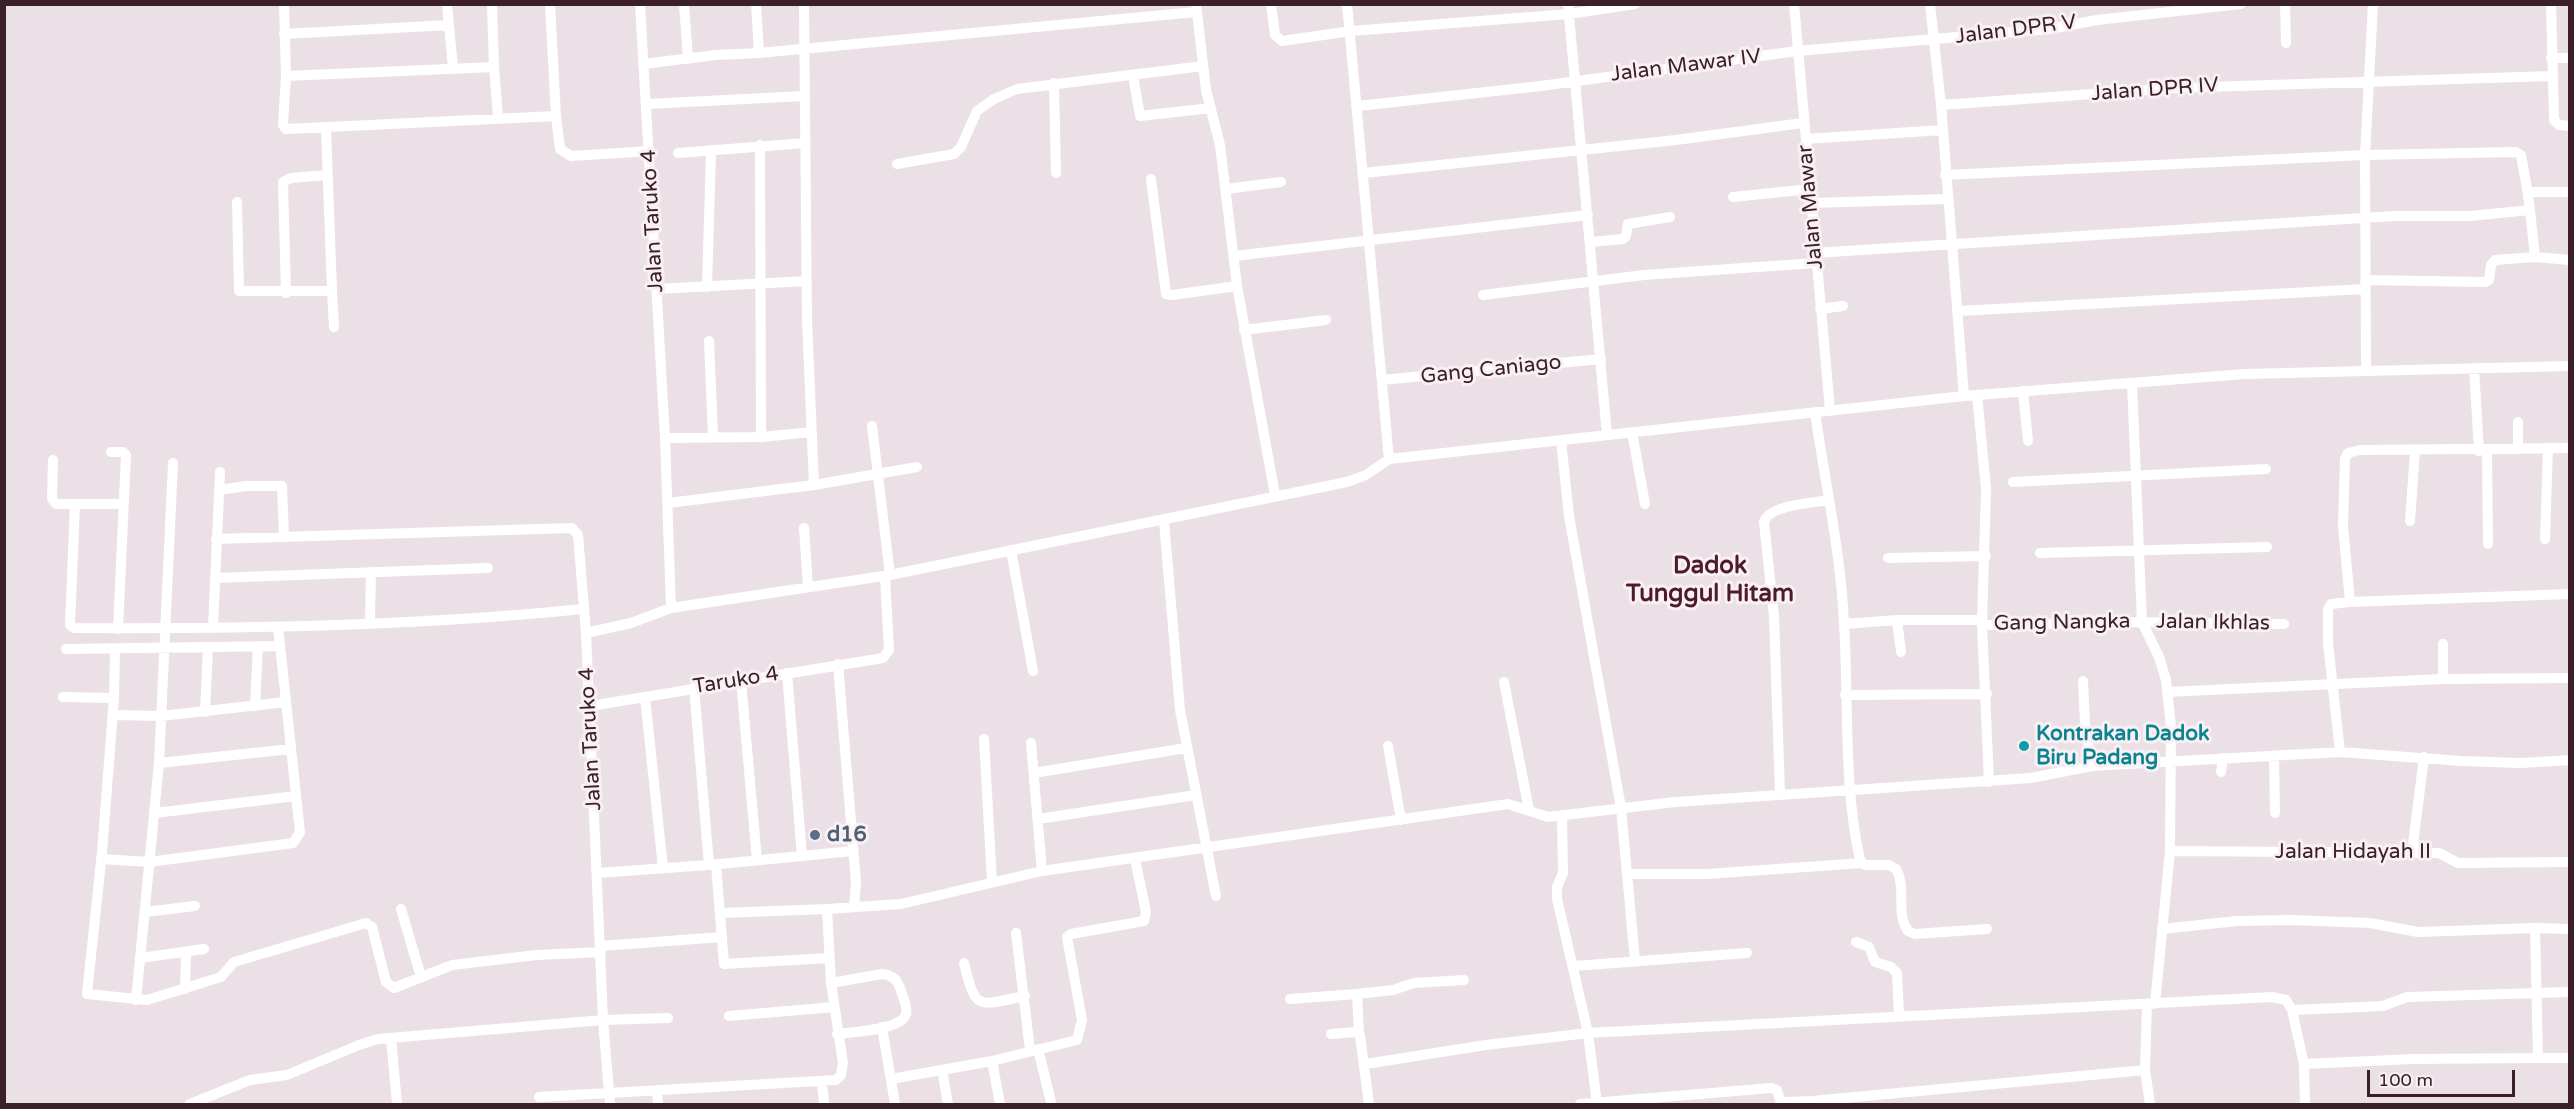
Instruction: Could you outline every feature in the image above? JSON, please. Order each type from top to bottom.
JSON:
[{"type":"street","points":[[284,4],[285,128],[326,128],[498,117],[556,116]]},
{"type":"street","points":[[447,4],[453,68]]},
{"type":"street","points":[[492,4],[498,117]]},
{"type":"street","points":[[550,4],[560,149],[567,155],[650,151]]},
{"type":"street","name":"Jalan Taruko 4","points":[[640,4],[665,438],[671,608]]},
{"type":"street","points":[[684,4],[688,59]]},
{"type":"street","points":[[756,4],[759,53]]},
{"type":"street","points":[[804,4],[807,280],[814,485]]},
{"type":"street","points":[[1271,4],[1275,35],[1280,41],[1351,31],[1635,4]]},
{"type":"street","points":[[1347,4],[1389,459]]},
{"type":"street","name":"Jalan Mawar","points":[[1794,4],[1830,410]]},
{"type":"street","points":[[1930,4],[1959,311],[1964,396]]},
{"type":"street","name":"Jalan DPR V","points":[[1797,51],[2049,29],[2097,20],[2241,4]]},
{"type":"street","points":[[2285,4],[2286,43]]},
{"type":"street","points":[[2366,371],[2365,155],[2373,4]]},
{"type":"street","points":[[2551,4],[2551,76],[2554,120],[2559,125],[2570,126]]},
{"type":"street","points":[[643,64],[804,50],[1196,8],[1203,66],[1220,145],[1244,330],[1275,495]]},
{"type":"street","points":[[1569,9],[1607,435]]},
{"type":"street","points":[[284,34],[449,25]]},
{"type":"street","name":"Jalan Mawar IV","points":[[1358,106],[1541,86],[1797,51]]},
{"type":"street","points":[[2551,58],[2570,58]]},
{"type":"street","points":[[897,164],[954,154],[961,147],[973,117],[986,104],[1017,89],[1203,66]]},
{"type":"street","points":[[286,76],[494,67]]},
{"type":"street","points":[[1133,75],[1140,116],[1211,108]]},
{"type":"street","name":"Jalan DPR IV","points":[[1941,105],[2176,88],[2551,76]]},
{"type":"street","points":[[1054,83],[1056,173]]},
{"type":"street","points":[[647,104],[804,96]]},
{"type":"street","points":[[1364,173],[1803,123]]},
{"type":"street","points":[[326,128],[334,327]]},
{"type":"street","points":[[1806,139],[1942,130]]},
{"type":"street","points":[[678,153],[805,143]]},
{"type":"street","points":[[759,145],[761,437]]},
{"type":"street","points":[[707,287],[711,151]]},
{"type":"street","points":[[1945,175],[2365,155],[2518,152],[2523,164],[2528,194],[2535,257]]},
{"type":"street","points":[[286,293],[283,182],[291,178],[327,175]]},
{"type":"street","points":[[1150,179],[1166,294],[1237,286]]},
{"type":"street","points":[[1226,189],[1281,182]]},
{"type":"street","points":[[1733,197],[1810,189]]},
{"type":"street","points":[[2528,194],[2570,192]]},
{"type":"street","points":[[1811,203],[1947,199]]},
{"type":"street","points":[[237,202],[238,289],[241,292],[332,291]]},
{"type":"street","points":[[1483,295],[1595,283],[1644,275],[1951,244],[2365,219],[2470,216],[2530,210]]},
{"type":"street","points":[[1234,256],[1588,215]]},
{"type":"street","points":[[1591,242],[1623,239],[1626,236],[1628,224],[1670,217]]},
{"type":"street","points":[[1959,311],[2365,285],[2485,282],[2489,280],[2491,265],[2495,260],[2535,257],[2570,260]]},
{"type":"street","points":[[656,290],[759,285],[807,280]]},
{"type":"street","points":[[1820,309],[1844,306]]},
{"type":"street","points":[[1244,330],[1326,320]]},
{"type":"street","points":[[709,341],[713,436]]},
{"type":"street","name":"Gang Caniago","points":[[1382,380],[1601,359]]},
{"type":"street","points":[[586,633],[631,623],[671,608],[888,576],[1347,482],[1366,475],[1389,459],[2024,391],[2245,374],[2570,366]]},
{"type":"street","points":[[2474,368],[2483,450],[2488,544]]},
{"type":"street","points":[[2132,383],[2142,622],[2158,657],[2168,692],[2172,760],[2170,851],[2145,1070],[2150,1104]]},
{"type":"street","points":[[2024,391],[2028,441]]},
{"type":"street","points":[[1977,395],[1986,488],[1986,556],[1982,622],[1987,694],[1989,782]]},
{"type":"street","points":[[1815,412],[1829,500],[1844,624],[1845,695],[1852,791],[1862,863]]},
{"type":"street","points":[[2518,422],[2518,448]]},
{"type":"street","points":[[872,426],[888,576]]},
{"type":"street","points":[[665,438],[761,437],[812,432]]},
{"type":"street","points":[[1632,432],[1645,504]]},
{"type":"street","points":[[1561,440],[1569,516],[1621,808],[1629,874],[1635,961]]},
{"type":"street","points":[[2545,539],[2548,448]]},
{"type":"street","points":[[2350,603],[2343,526],[2346,455],[2351,451],[2570,448]]},
{"type":"street","points":[[2410,521],[2415,451]]},
{"type":"street","points":[[111,452],[123,452],[126,455],[118,629]]},
{"type":"street","points":[[53,460],[52,500],[57,504],[123,504]]},
{"type":"street","points":[[136,1000],[159,763],[173,463]]},
{"type":"street","points":[[668,503],[877,476],[917,467]]},
{"type":"street","points":[[2013,482],[2137,473],[2266,468]]},
{"type":"street","points":[[213,628],[220,472]]},
{"type":"street","points":[[216,539],[284,537],[282,486],[246,486],[219,490]]},
{"type":"street","points":[[1780,794],[1774,616],[1764,522],[1767,515],[1776,510],[1829,500]]},
{"type":"street","points":[[75,504],[70,625],[74,628],[278,627],[517,616],[583,609]]},
{"type":"street","points":[[1164,521],[1177,686],[1186,748],[1208,846],[1216,896]]},
{"type":"street","name":"Jalan Taruko 4","points":[[284,537],[572,528],[578,535],[590,706],[603,1020],[610,1099]]},
{"type":"street","points":[[804,528],[808,587]]},
{"type":"street","points":[[2040,552],[2267,548]]},
{"type":"street","points":[[1011,549],[1033,671]]},
{"type":"street","points":[[1888,558],[1986,556]]},
{"type":"street","points":[[216,578],[488,568]]},
{"type":"street","points":[[370,622],[371,572]]},
{"type":"street","name":"Taruko 4","points":[[590,706],[694,687],[883,658],[889,650],[888,576]]},
{"type":"street","points":[[2340,752],[2328,643],[2331,604],[2570,594]]},
{"type":"street","points":[[1897,620],[1901,652]]},
{"type":"street","name":"Gang Nangka","points":[[1844,624],[1897,620],[2142,622]]},
{"type":"street","name":"Jalan Ikhlas","points":[[2142,622],[2284,624]]},
{"type":"street","points":[[102,859],[149,862],[293,843],[300,832],[278,627]]},
{"type":"street","points":[[2443,644],[2443,679]]},
{"type":"street","points":[[255,706],[258,646]]},
{"type":"street","points":[[66,650],[279,646]]},
{"type":"street","points":[[205,712],[208,648]]},
{"type":"street","points":[[115,650],[114,715],[102,859],[87,994],[147,1000],[221,977],[234,962],[366,923],[372,927],[389,987],[396,988],[452,965],[482,960],[722,937]]},
{"type":"street","points":[[838,664],[853,851],[854,907]]},
{"type":"street","points":[[788,673],[802,856]]},
{"type":"street","points":[[2168,692],[2333,682],[2570,678]]},
{"type":"street","points":[[741,681],[758,860]]},
{"type":"street","points":[[2084,681],[2085,724],[2092,766]]},
{"type":"street","points":[[1504,682],[1529,810]]},
{"type":"street","points":[[694,687],[712,865],[721,913],[724,964],[829,958]]},
{"type":"street","points":[[1845,695],[1987,694]]},
{"type":"street","points":[[63,697],[114,698]]},
{"type":"street","points":[[645,697],[663,868]]},
{"type":"street","points":[[114,715],[161,716],[286,702]]},
{"type":"street","points":[[984,739],[992,882]]},
{"type":"street","points":[[1031,743],[1042,871]]},
{"type":"street","points":[[1388,746],[1401,820]]},
{"type":"street","points":[[1034,773],[1186,748]]},
{"type":"street","points":[[159,763],[291,749]]},
{"type":"street","points":[[721,913],[901,904],[1042,871],[1508,804],[1542,816],[1562,815],[1780,794],[1989,782],[2055,775],[2092,766],[2340,752],[2493,762],[2570,760]]},
{"type":"street","points":[[2274,756],[2275,813]]},
{"type":"street","points":[[2412,852],[2424,757]]},
{"type":"street","points":[[2222,772],[2223,758]]},
{"type":"street","points":[[1038,819],[1196,795]]},
{"type":"street","points":[[155,813],[296,796]]},
{"type":"street","points":[[1562,815],[1563,871],[1557,887],[1557,899],[1588,1033],[1597,1103]]},
{"type":"street","points":[[597,873],[712,865],[853,851]]},
{"type":"street","name":"Jalan Hidayah II","points":[[2170,851],[2412,852],[2441,853],[2458,863],[2570,862]]},
{"type":"street","points":[[891,1079],[992,1061],[1034,1049],[1074,1042],[1082,1029],[1082,1020],[1068,935],[1140,924],[1146,918],[1135,859]]},
{"type":"street","points":[[1629,874],[1707,874],[1862,863],[1889,865],[1896,868],[1900,878],[1903,922],[1908,932],[1915,934],[1987,929]]},
{"type":"street","points":[[145,912],[195,906]]},
{"type":"street","points":[[401,909],[421,977]]},
{"type":"street","points":[[539,1098],[610,1099],[657,1092],[822,1083],[836,1080],[841,1075],[843,1063],[831,983],[827,909]]},
{"type":"street","points":[[2162,930],[2237,921],[2291,920],[2370,923],[2418,932],[2570,929]]},
{"type":"street","points":[[2535,928],[2538,1058]]},
{"type":"street","points":[[1016,933],[1034,1049],[1051,1102]]},
{"type":"street","points":[[1856,942],[1869,947],[1875,962],[1891,967],[1897,973],[1899,1015]]},
{"type":"street","points":[[140,958],[204,949]]},
{"type":"street","points":[[185,989],[186,952]]},
{"type":"street","points":[[1574,966],[1747,953]]},
{"type":"street","points":[[964,963],[971,992],[977,1001],[985,1004],[1025,996]]},
{"type":"street","points":[[831,983],[882,974],[893,977],[899,984],[906,1012],[895,1025],[837,1034]]},
{"type":"street","points":[[1290,999],[1393,990],[1414,983],[1464,980]]},
{"type":"street","points":[[2292,1010],[2383,1006],[2407,997],[2570,992]]},
{"type":"street","points":[[1356,994],[1359,1034],[1370,1104]]},
{"type":"street","points":[[1365,1064],[1486,1045],[1588,1033],[2272,997],[2286,1000],[2292,1010],[2304,1064],[2305,1104]]},
{"type":"street","points":[[729,1016],[834,1007]]},
{"type":"street","points":[[190,1104],[249,1080],[287,1075],[359,1045],[391,1038],[603,1020],[668,1018]]},
{"type":"street","points":[[882,1027],[895,1104]]},
{"type":"street","points":[[1331,1034],[1359,1034]]},
{"type":"street","points":[[391,1038],[397,1104]]},
{"type":"street","points":[[2304,1064],[2413,1059],[2570,1058]]},
{"type":"street","points":[[992,1061],[999,1104]]},
{"type":"street","points":[[942,1070],[948,1104]]},
{"type":"street","points":[[1580,1104],[1771,1088],[1777,1090],[1782,1101],[1812,1103],[1880,1092],[2145,1070]]},
{"type":"street","points":[[822,1083],[824,1104]]},
{"type":"street","points":[[657,1092],[658,1104]]},
{"type":"place","name":"Kontrakan Dadok Biru Padang","points":[[2024,746]]},
{"type":"place","name":"d16","points":[[815,835]]},
{"type":"district","name":"Dadok Tunggul Hitam","points":[[1710,581]]}]
